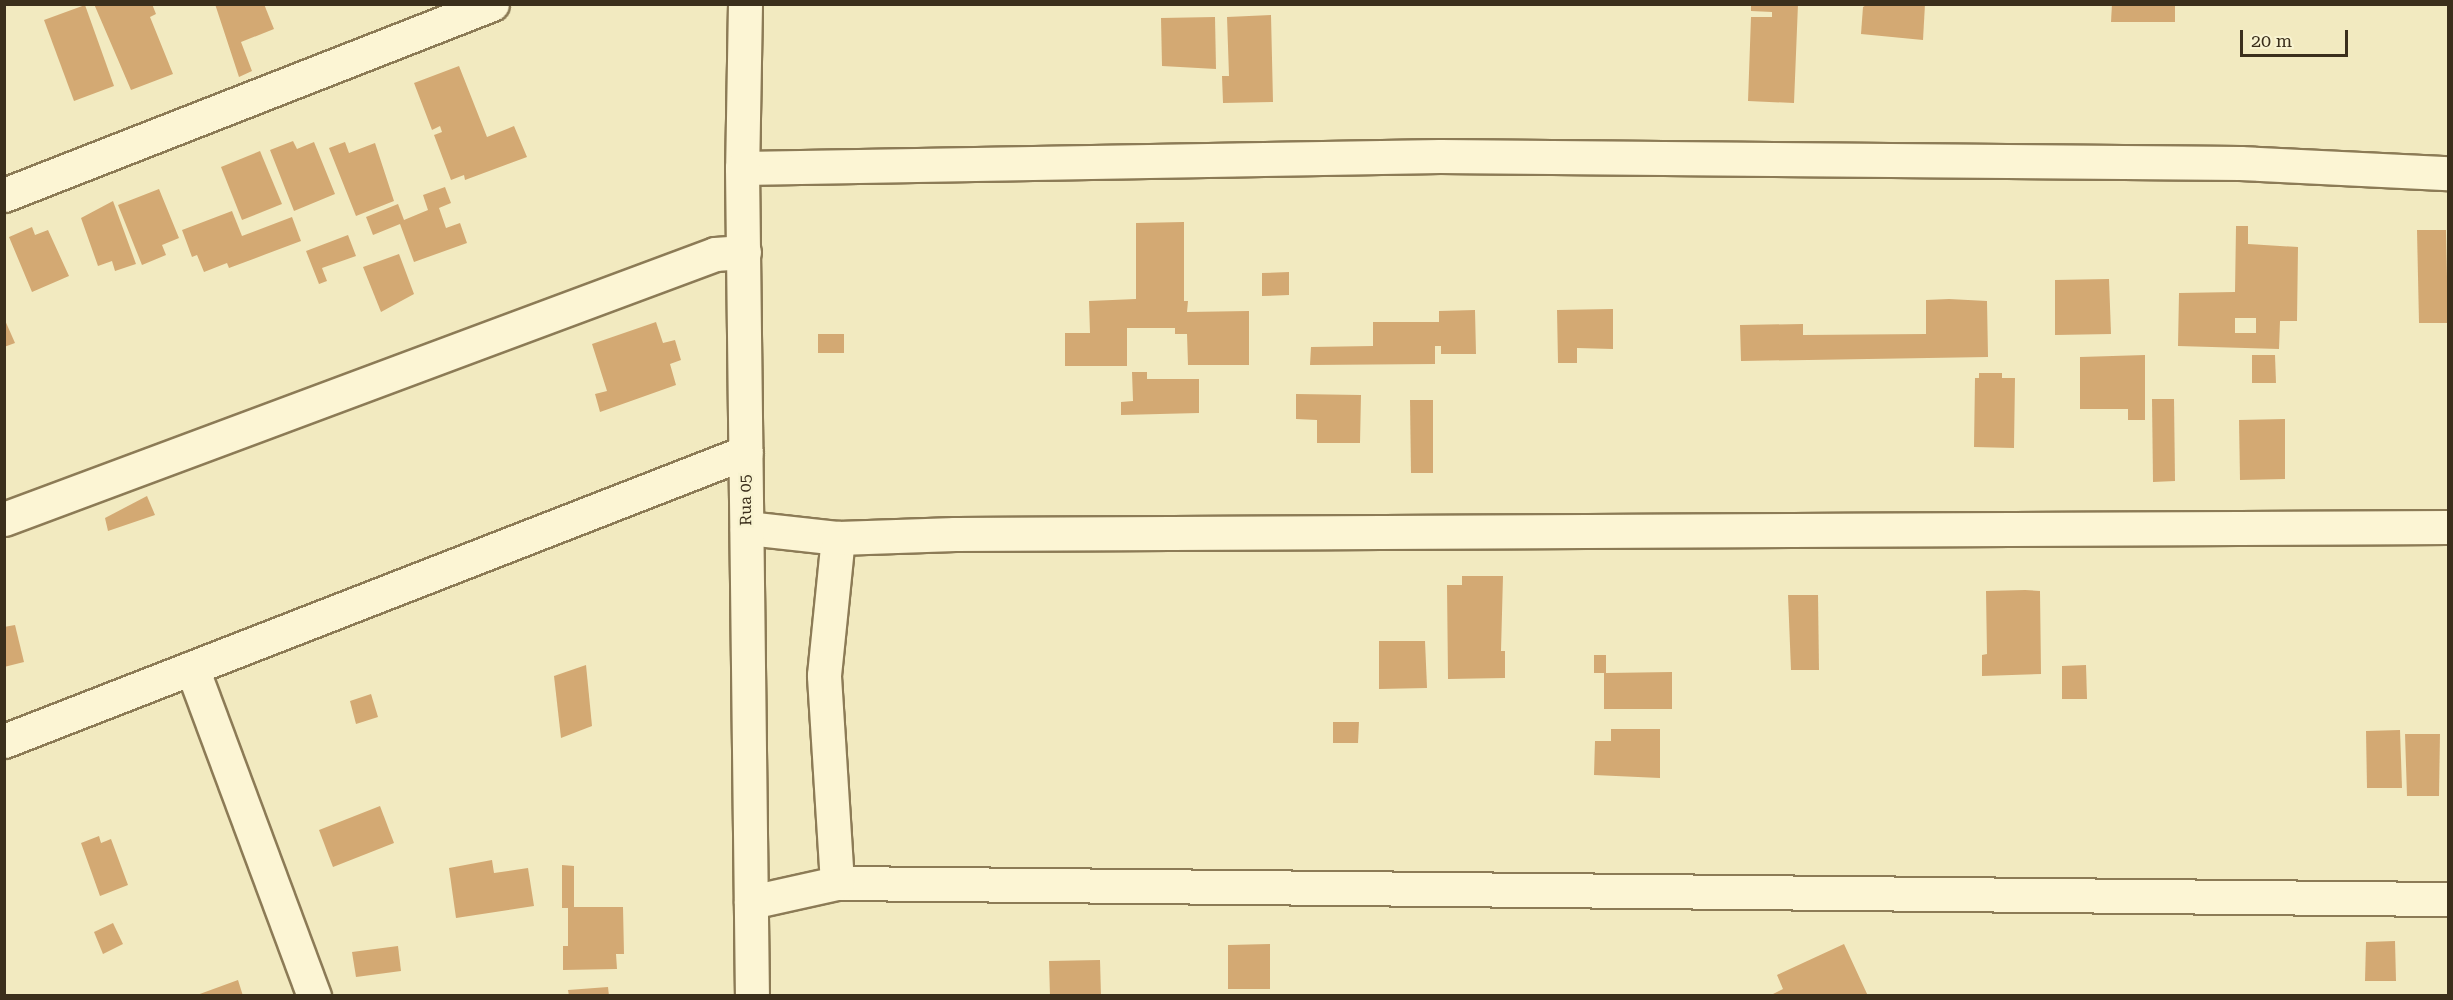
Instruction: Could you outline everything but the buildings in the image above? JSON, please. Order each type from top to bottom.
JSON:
[{"type":"street","points":[[4,195],[492,4]]},
{"type":"street","name":"Rua 05","points":[[745,4],[742,168],[752,996]]},
{"type":"street","points":[[742,168],[1440,156],[2240,163],[2448,173]]},
{"type":"street","points":[[4,519],[715,254],[744,252]]},
{"type":"street","points":[[4,741],[746,452]]},
{"type":"street","points":[[747,528],[838,538],[968,534],[2448,527]]},
{"type":"street","points":[[837,883],[824,675],[838,538]]},
{"type":"street","points":[[192,668],[314,996]]},
{"type":"street","points":[[751,902],[837,883],[2448,899]]}]
